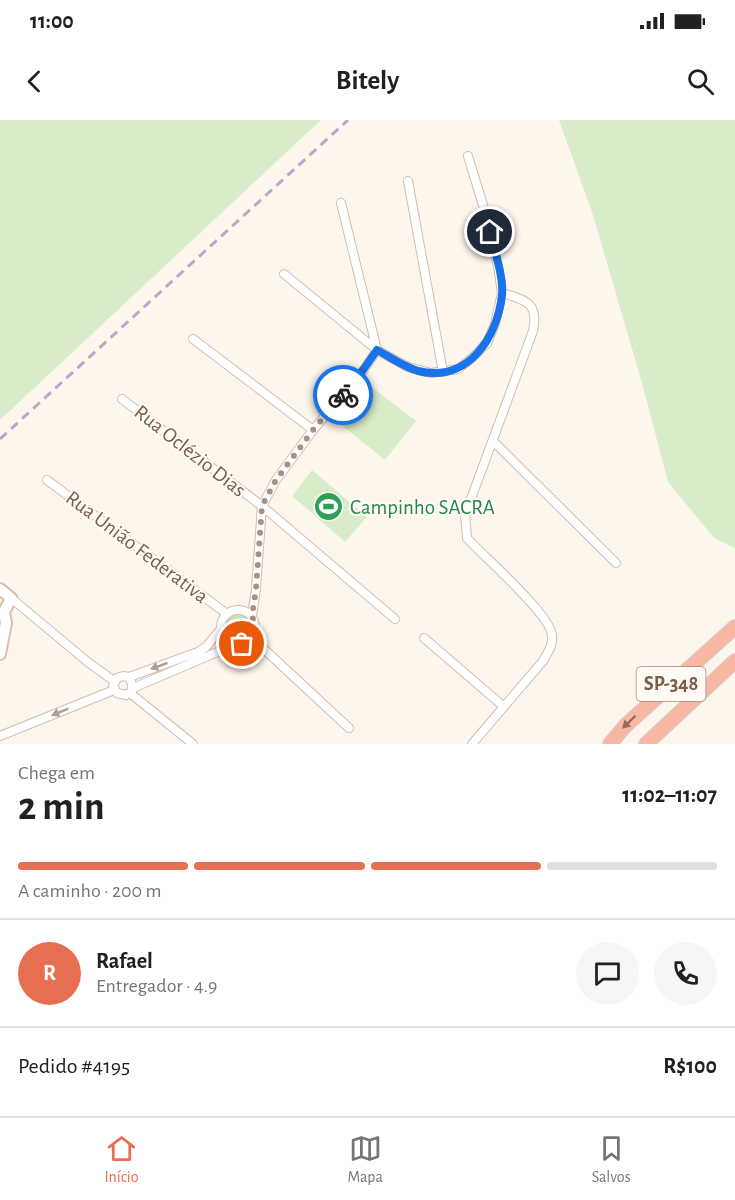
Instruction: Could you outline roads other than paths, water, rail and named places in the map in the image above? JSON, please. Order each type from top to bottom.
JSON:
[{"type":"highway","name":"SP-348","points":[[610,744],[625,726],[720,638],[735,627]]},
{"type":"highway","name":"SP-348","points":[[646,744],[735,661]]},
{"type":"street","points":[[284,274],[377,350],[417,370],[431,373],[458,369],[487,343],[495,324],[502,294],[491,235],[468,156]]},
{"type":"street","points":[[408,181],[443,372]]},
{"type":"street","points":[[114,690],[120,695],[252,638],[256,627],[252,616],[262,506],[276,480],[377,350],[340,203]]},
{"type":"street","points":[[472,744],[543,661],[552,647],[549,624],[538,609],[467,538],[465,515],[494,442],[536,320],[532,307],[525,300],[502,294]]},
{"type":"street","points":[[193,339],[313,430]]},
{"type":"street","name":"Rua Oclézio Dias","points":[[123,399],[262,506],[395,619]]},
{"type":"street","points":[[494,442],[616,563]]},
{"type":"street","name":"Rua União Federativa","points":[[46,480],[227,614]]},
{"type":"street","points":[[0,589],[114,681]]},
{"type":"street","points":[[0,654],[6,623],[4,612],[11,598]]},
{"type":"street","points":[[114,681],[203,650],[221,629],[223,618],[237,609],[252,616]]},
{"type":"street","points":[[221,629],[226,639],[236,644]]},
{"type":"street","points":[[252,638],[348,728]]},
{"type":"street","points":[[424,638],[503,706]]},
{"type":"street","points":[[129,677],[131,690],[193,744]]},
{"type":"street","points":[[114,681],[114,690]]},
{"type":"street","points":[[0,736],[114,690]]},
{"type":"railway","points":[[0,439],[348,120]]},
{"type":"place","name":"Campinho SACRA","points":[[329,507]]}]
